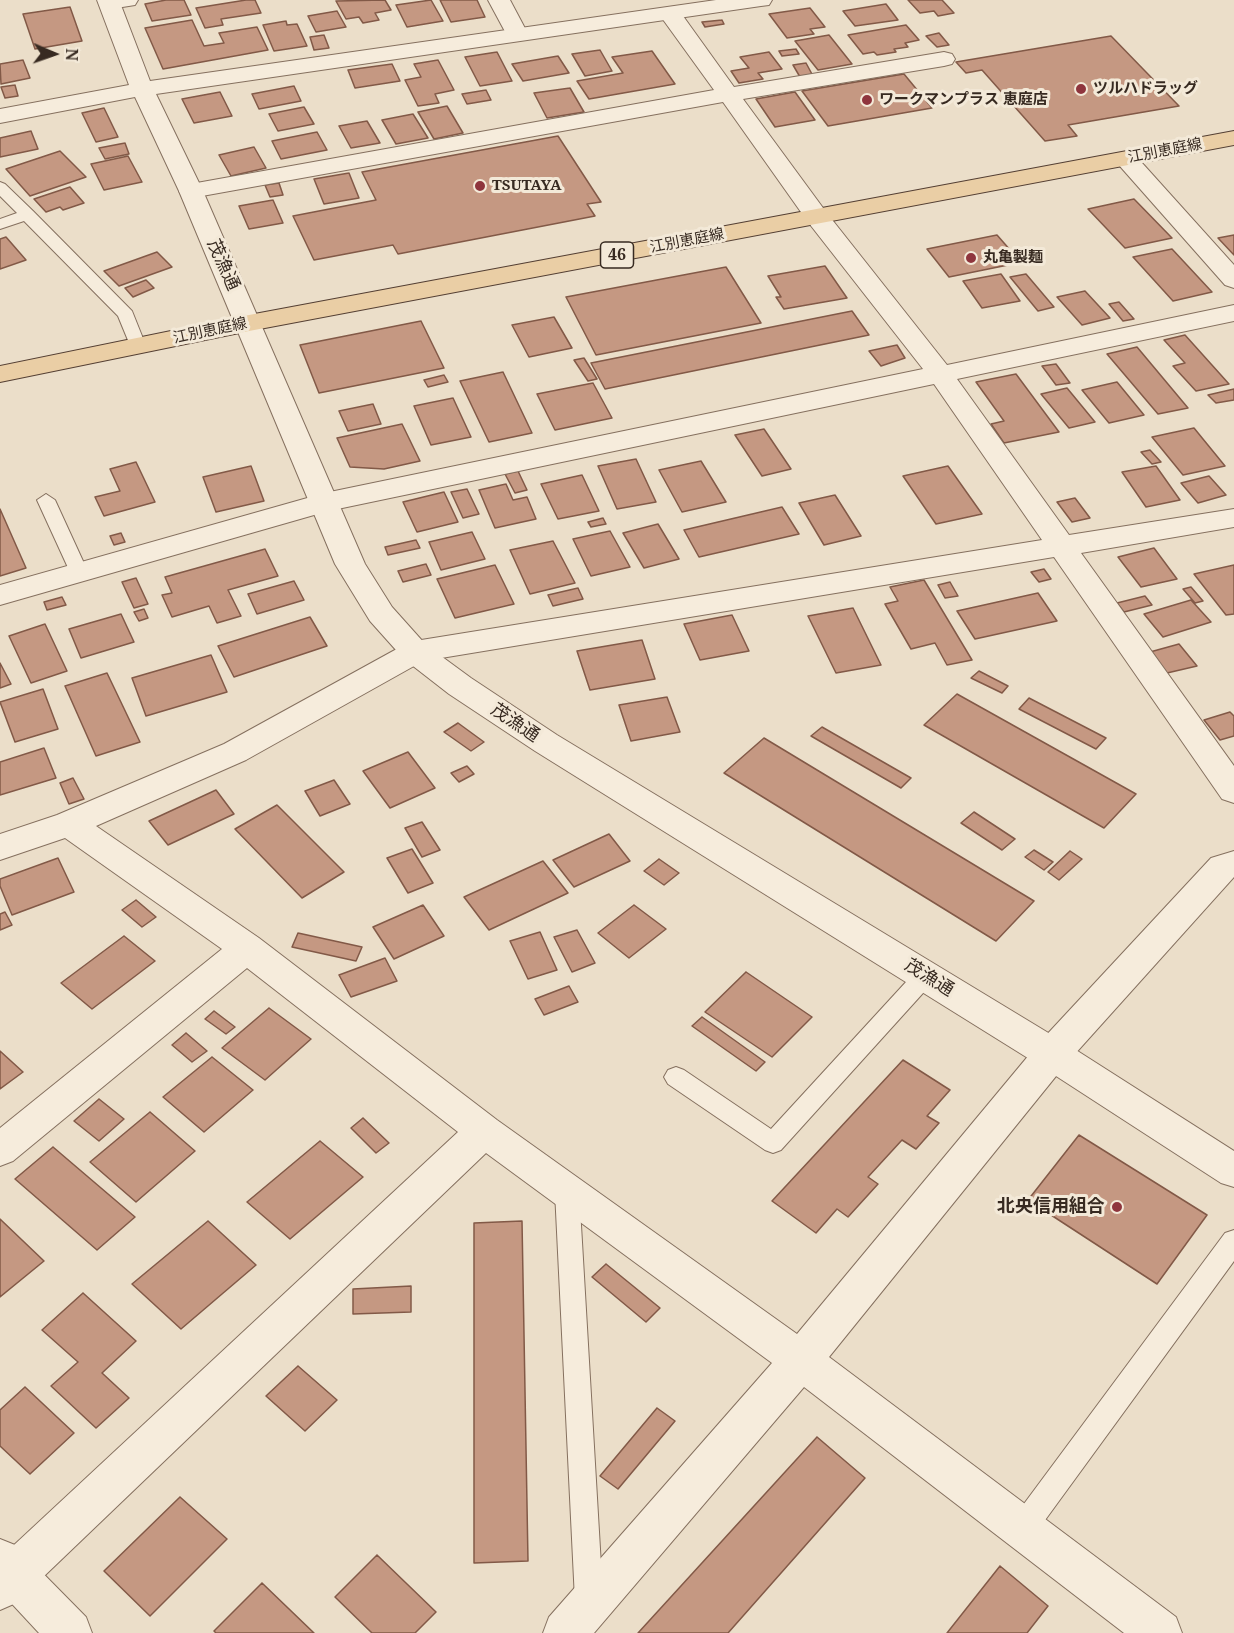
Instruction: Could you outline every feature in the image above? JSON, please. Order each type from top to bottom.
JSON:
[{"type":"main road","name":"江別恵庭線","points":[[0,374],[249,323],[1234,138]]},
{"type":"street","points":[[499,0],[517,34]]},
{"type":"street","points":[[0,116],[142,89],[670,14],[704,4],[760,0]]},
{"type":"street","name":"茂漁通","points":[[115,1],[142,89],[249,323],[350,564],[381,614],[415,652],[460,686],[546,743],[1052,1054],[1234,1171]]},
{"type":"street","points":[[670,14],[726,95],[817,218],[941,375],[1234,791]]},
{"type":"street","points":[[191,192],[726,95],[944,59]]},
{"type":"street","points":[[1126,159],[1234,280]]},
{"type":"street","points":[[0,595],[325,502],[1234,313]]},
{"type":"street","points":[[1,844],[69,824],[235,752],[415,652],[1234,518]]},
{"type":"street","points":[[69,824],[247,948],[484,1131],[801,1360],[1160,1633]]},
{"type":"street","points":[[577,1619],[801,1360],[1052,1054],[1223,867],[1234,864]]},
{"type":"street","points":[[0,1150],[247,948]]},
{"type":"street","points":[[70,1633],[5,1574],[484,1131]]},
{"type":"lane","points":[[0,187],[126,314],[138,346]]},
{"type":"lane","points":[[0,224],[28,214]]},
{"type":"lane","points":[[46,500],[79,572]]},
{"type":"lane","points":[[676,1077],[773,1143],[925,976]]},
{"type":"lane","points":[[567,1191],[577,1619]]},
{"type":"lane","points":[[1022,1529],[1234,1241]]},
{"type":"building","points":[[166,0],[184,0],[191,15],[152,21],[145,4]]},
{"type":"building","points":[[255,0],[261,13],[221,19],[223,25],[205,28],[196,8]]},
{"type":"building","points":[[385,0],[391,10],[375,13],[379,20],[363,23],[359,17],[346,19],[336,1]]},
{"type":"building","points":[[431,0],[443,21],[407,27],[396,5]]},
{"type":"building","points":[[440,0],[477,0],[485,17],[451,22]]},
{"type":"building","points":[[908,0],[942,0],[954,13],[938,16],[934,11],[920,13]]},
{"type":"building","points":[[886,4],[898,20],[855,26],[843,11]]},
{"type":"building","points":[[70,7],[82,41],[35,49],[23,14]]},
{"type":"building","points":[[810,8],[825,27],[810,29],[814,34],[787,38],[769,14]]},
{"type":"building","points":[[337,11],[346,27],[316,32],[308,16]]},
{"type":"building","points":[[192,20],[204,46],[224,43],[219,33],[257,27],[268,50],[163,69],[145,28]]},
{"type":"building","points":[[722,20],[724,24],[705,27],[702,22]]},
{"type":"building","points":[[286,21],[287,25],[297,24],[307,46],[274,51],[263,25]]},
{"type":"building","points":[[906,25],[919,40],[905,43],[908,47],[894,49],[896,52],[877,55],[874,52],[863,54],[848,35]]},
{"type":"building","points":[[939,33],[949,45],[937,47],[926,36]]},
{"type":"building","points":[[324,35],[329,48],[314,50],[310,37]]},
{"type":"building","points":[[829,35],[852,64],[818,70],[795,41]]},
{"type":"building","name":"ツルハドラッグ","points":[[1111,36],[1179,106],[1068,125],[1077,136],[1045,141],[982,70],[966,73],[956,62]]},
{"type":"building","points":[[796,49],[799,54],[782,56],[779,51]]},
{"type":"building","points":[[600,50],[612,71],[585,76],[572,54]]},
{"type":"building","points":[[652,51],[675,84],[589,99],[577,81],[623,73],[612,57]]},
{"type":"building","points":[[497,52],[512,81],[480,86],[465,57]]},
{"type":"building","points":[[769,52],[782,69],[758,73],[763,79],[739,83],[731,71],[749,68],[740,57]]},
{"type":"building","points":[[558,56],[569,73],[523,81],[512,64]]},
{"type":"building","points":[[23,60],[30,78],[1,84],[0,64]]},
{"type":"building","points":[[438,60],[454,90],[435,94],[439,103],[418,106],[405,80],[421,77],[414,64]]},
{"type":"building","points":[[806,63],[813,76],[800,77],[793,65]]},
{"type":"building","points":[[392,64],[400,81],[355,88],[348,70]]},
{"type":"building","name":"ワークマンプラス 恵庭店","points":[[904,74],[932,108],[828,126],[802,91]]},
{"type":"building","points":[[15,85],[18,96],[5,98],[1,87]]},
{"type":"building","points":[[294,86],[301,101],[259,109],[252,94]]},
{"type":"building","points":[[570,88],[584,112],[547,118],[534,93]]},
{"type":"building","points":[[486,90],[491,100],[467,104],[462,94]]},
{"type":"building","points":[[220,92],[232,116],[194,123],[182,99]]},
{"type":"building","points":[[795,92],[815,120],[775,127],[756,99]]},
{"type":"building","points":[[447,106],[463,133],[434,139],[418,112]]},
{"type":"building","points":[[304,107],[314,124],[278,131],[269,114]]},
{"type":"building","points":[[104,108],[118,137],[96,142],[82,113]]},
{"type":"building","points":[[413,114],[428,138],[396,144],[382,120]]},
{"type":"building","points":[[367,121],[380,143],[351,148],[339,126]]},
{"type":"building","points":[[31,131],[38,149],[0,157],[0,138]]},
{"type":"building","points":[[317,132],[327,150],[281,159],[272,141]]},
{"type":"building","name":"TSUTAYA","points":[[558,136],[601,202],[587,204],[595,216],[398,254],[393,245],[314,260],[293,216],[376,200],[362,172]]},
{"type":"building","points":[[125,143],[129,154],[105,159],[99,148]]},
{"type":"building","points":[[254,147],[266,168],[231,176],[219,155]]},
{"type":"building","points":[[60,151],[86,177],[30,196],[6,169]]},
{"type":"building","points":[[128,156],[142,182],[104,190],[91,164]]},
{"type":"building","points":[[349,173],[359,198],[324,204],[314,179]]},
{"type":"building","points":[[279,183],[283,195],[270,197],[265,185]]},
{"type":"building","points":[[70,187],[84,203],[63,210],[60,207],[46,212],[34,199]]},
{"type":"building","points":[[1134,199],[1172,238],[1125,248],[1088,209]]},
{"type":"building","points":[[273,200],[283,223],[249,229],[239,206]]},
{"type":"building","name":"丸亀製麺","points":[[997,235],[1011,251],[1003,252],[1013,264],[949,277],[927,249]]},
{"type":"building","points":[[1234,235],[1234,255],[1218,238]]},
{"type":"building","points":[[6,237],[26,260],[0,269],[0,239]]},
{"type":"building","points":[[1172,249],[1212,292],[1173,301],[1133,257]]},
{"type":"building","points":[[157,252],[172,267],[119,286],[104,271]]},
{"type":"building","points":[[825,266],[847,298],[784,309],[776,297],[781,297],[768,276]]},
{"type":"building","points":[[726,267],[761,323],[596,355],[566,297]]},
{"type":"building","points":[[1001,274],[1020,301],[982,308],[963,281]]},
{"type":"building","points":[[1026,274],[1054,307],[1038,311],[1010,277]]},
{"type":"building","points":[[146,280],[154,288],[133,297],[125,288]]},
{"type":"building","points":[[1085,291],[1110,318],[1082,325],[1057,297]]},
{"type":"building","points":[[1119,302],[1134,319],[1123,321],[1109,304]]},
{"type":"building","points":[[852,311],[869,335],[605,389],[591,363]]},
{"type":"building","points":[[554,317],[572,348],[529,357],[512,325]]},
{"type":"building","points":[[421,321],[444,368],[319,393],[300,345]]},
{"type":"building","points":[[1185,335],[1229,384],[1196,391],[1173,366],[1185,363],[1164,340]]},
{"type":"building","points":[[897,345],[905,358],[881,366],[869,351]]},
{"type":"building","points":[[1137,347],[1188,408],[1158,414],[1107,354]]},
{"type":"building","points":[[584,358],[597,379],[588,381],[574,360]]},
{"type":"building","points":[[1056,364],[1070,383],[1056,385],[1042,366]]},
{"type":"building","points":[[503,372],[532,433],[489,442],[460,381]]},
{"type":"building","points":[[1016,374],[1059,432],[1004,443],[991,424],[1004,421],[976,382]]},
{"type":"building","points":[[444,375],[448,382],[428,387],[424,380]]},
{"type":"building","points":[[1117,382],[1144,415],[1109,423],[1082,390]]},
{"type":"building","points":[[593,383],[612,418],[555,430],[537,394]]},
{"type":"building","points":[[1067,388],[1095,422],[1069,428],[1041,394]]},
{"type":"building","points":[[1234,389],[1234,400],[1216,403],[1208,395]]},
{"type":"building","points":[[453,398],[471,437],[431,445],[414,406]]},
{"type":"building","points":[[373,404],[381,424],[348,431],[339,411]]},
{"type":"building","points":[[402,424],[420,461],[384,469],[350,467],[337,438]]},
{"type":"building","points":[[1194,428],[1225,466],[1183,475],[1152,437]]},
{"type":"building","points":[[764,429],[791,469],[762,476],[735,435]]},
{"type":"building","points":[[1150,450],[1161,462],[1152,464],[1141,452]]},
{"type":"building","points":[[636,459],[656,502],[617,509],[598,466]]},
{"type":"building","points":[[701,461],[726,502],[682,512],[659,470]]},
{"type":"building","points":[[136,462],[155,502],[104,516],[95,497],[120,491],[110,469]]},
{"type":"building","points":[[251,466],[264,501],[216,512],[203,477]]},
{"type":"building","points":[[948,466],[982,514],[936,524],[903,476]]},
{"type":"building","points":[[1156,466],[1180,500],[1146,507],[1122,472]]},
{"type":"building","points":[[518,471],[527,490],[515,493],[505,474]]},
{"type":"building","points":[[582,475],[599,511],[558,519],[541,484]]},
{"type":"building","points":[[1209,476],[1226,495],[1198,503],[1181,483]]},
{"type":"building","points":[[506,484],[513,500],[527,497],[536,519],[495,528],[479,490]]},
{"type":"building","points":[[467,489],[479,514],[463,518],[451,492]]},
{"type":"building","points":[[444,492],[458,522],[417,532],[403,502]]},
{"type":"building","points":[[835,495],[861,536],[824,545],[799,503]]},
{"type":"building","points":[[1075,498],[1090,518],[1072,522],[1057,502]]},
{"type":"building","points":[[782,507],[799,534],[699,557],[684,530]]},
{"type":"building","points":[[0,509],[26,568],[0,576]]},
{"type":"building","points":[[603,518],[606,524],[591,527],[588,522]]},
{"type":"building","points":[[658,524],[679,559],[644,568],[623,533]]},
{"type":"building","points":[[610,531],[630,567],[591,576],[573,539]]},
{"type":"building","points":[[472,532],[485,559],[441,570],[429,542]]},
{"type":"building","points":[[121,533],[125,542],[114,545],[110,536]]},
{"type":"building","points":[[416,540],[420,548],[388,555],[385,547]]},
{"type":"building","points":[[553,541],[575,583],[530,594],[510,550]]},
{"type":"building","points":[[1154,548],[1177,579],[1141,587],[1118,557]]},
{"type":"building","points":[[265,549],[278,576],[228,590],[241,616],[217,623],[209,606],[172,617],[162,595],[172,593],[165,577]]},
{"type":"building","points":[[426,564],[431,575],[403,582],[398,571]]},
{"type":"building","points":[[495,565],[514,604],[455,618],[437,579]]},
{"type":"building","points":[[1234,565],[1234,614],[1226,615],[1194,574]]},
{"type":"building","points":[[1044,569],[1051,579],[1039,582],[1031,572]]},
{"type":"building","points":[[136,578],[148,604],[134,608],[122,582]]},
{"type":"building","points":[[924,580],[972,660],[947,665],[935,643],[911,649],[885,604],[898,601],[890,587]]},
{"type":"building","points":[[294,581],[304,600],[257,614],[248,594]]},
{"type":"building","points":[[950,582],[958,596],[945,598],[938,585]]},
{"type":"building","points":[[1191,587],[1203,601],[1195,603],[1183,589]]},
{"type":"building","points":[[578,588],[583,599],[553,606],[548,595]]},
{"type":"building","points":[[1038,593],[1057,621],[975,639],[957,611]]},
{"type":"building","points":[[1145,596],[1152,605],[1124,612],[1117,603]]},
{"type":"building","points":[[62,597],[66,605],[47,610],[44,602]]},
{"type":"building","points":[[1191,600],[1211,622],[1163,637],[1144,614]]},
{"type":"building","points":[[853,608],[881,665],[836,673],[808,616]]},
{"type":"building","points":[[144,609],[148,618],[139,621],[134,612]]},
{"type":"building","points":[[121,614],[134,642],[81,658],[69,629]]},
{"type":"building","points":[[732,615],[749,651],[700,660],[684,624]]},
{"type":"building","points":[[310,617],[327,646],[234,677],[218,646]]},
{"type":"building","points":[[45,624],[67,671],[31,683],[9,636]]},
{"type":"building","points":[[642,640],[655,679],[590,690],[577,651]]},
{"type":"building","points":[[1179,644],[1197,666],[1167,673],[1150,652]]},
{"type":"building","points":[[211,655],[227,692],[146,716],[132,678]]},
{"type":"building","points":[[0,663],[11,684],[0,688]]},
{"type":"building","points":[[979,671],[1008,686],[1002,693],[971,678]]},
{"type":"building","points":[[107,673],[140,742],[96,756],[65,686]]},
{"type":"building","points":[[43,689],[58,729],[15,742],[0,702]]},
{"type":"building","points":[[957,694],[1136,794],[1104,828],[924,725]]},
{"type":"building","points":[[667,697],[680,732],[631,741],[619,705]]},
{"type":"building","points":[[1029,698],[1106,738],[1096,749],[1019,709]]},
{"type":"building","points":[[1230,712],[1234,716],[1234,736],[1220,740],[1204,720]]},
{"type":"building","points":[[458,723],[484,742],[471,751],[444,732]]},
{"type":"building","points":[[822,727],[911,778],[901,788],[811,736]]},
{"type":"building","points":[[764,738],[1034,901],[996,941],[724,773]]},
{"type":"building","points":[[44,748],[56,778],[0,795],[0,762]]},
{"type":"building","points":[[408,752],[435,788],[390,808],[363,771]]},
{"type":"building","points":[[467,766],[474,774],[459,782],[451,773]]},
{"type":"building","points":[[73,778],[84,799],[69,804],[60,783]]},
{"type":"building","points":[[334,780],[350,804],[320,816],[305,791]]},
{"type":"building","points":[[216,790],[234,814],[168,845],[149,821]]},
{"type":"building","points":[[277,805],[344,872],[302,898],[235,829]]},
{"type":"building","points":[[974,812],[1015,839],[1002,850],[961,823]]},
{"type":"building","points":[[422,822],[440,850],[422,857],[405,828]]},
{"type":"building","points":[[609,834],[630,861],[574,887],[553,860]]},
{"type":"building","points":[[412,849],[433,883],[408,893],[387,858]]},
{"type":"building","points":[[1034,850],[1053,862],[1044,870],[1025,857]]},
{"type":"building","points":[[1070,851],[1082,859],[1059,880],[1048,872]]},
{"type":"building","points":[[58,858],[74,892],[12,915],[0,886],[0,879]]},
{"type":"building","points":[[659,859],[679,873],[664,885],[644,871]]},
{"type":"building","points":[[543,861],[568,893],[489,930],[464,897]]},
{"type":"building","points":[[136,900],[156,917],[142,927],[122,910]]},
{"type":"building","points":[[423,905],[444,936],[394,959],[373,927]]},
{"type":"building","points":[[634,905],[666,929],[629,958],[598,933]]},
{"type":"building","points":[[5,912],[12,925],[0,930],[0,914]]},
{"type":"building","points":[[577,930],[595,963],[572,972],[554,937]]},
{"type":"building","points":[[540,932],[557,970],[528,979],[510,941]]},
{"type":"building","points":[[298,933],[362,947],[356,961],[292,947]]},
{"type":"building","points":[[124,936],[155,961],[92,1009],[61,983]]},
{"type":"building","points":[[385,958],[397,981],[351,997],[339,975]]},
{"type":"building","points":[[746,972],[812,1017],[772,1057],[705,1012]]},
{"type":"building","points":[[569,986],[578,1002],[544,1015],[535,999]]},
{"type":"building","points":[[269,1008],[311,1039],[265,1080],[222,1048]]},
{"type":"building","points":[[214,1011],[235,1027],[226,1034],[205,1019]]},
{"type":"building","points":[[702,1017],[765,1062],[756,1071],[692,1026]]},
{"type":"building","points":[[186,1033],[207,1051],[192,1062],[172,1045]]},
{"type":"building","points":[[0,1051],[23,1072],[0,1089]]},
{"type":"building","points":[[212,1057],[253,1090],[204,1132],[163,1097]]},
{"type":"building","points":[[903,1060],[950,1090],[927,1116],[939,1123],[916,1149],[902,1140],[868,1177],[878,1184],[848,1217],[837,1209],[816,1233],[772,1201]]},
{"type":"building","points":[[99,1099],[124,1119],[99,1141],[74,1121]]},
{"type":"building","points":[[150,1112],[195,1151],[136,1202],[90,1162]]},
{"type":"building","points":[[363,1118],[389,1143],[376,1153],[351,1128]]},
{"type":"building","name":"北央信用組合","points":[[1079,1135],[1207,1215],[1157,1284],[1028,1200]]},
{"type":"building","points":[[320,1141],[363,1177],[290,1239],[247,1202]]},
{"type":"building","points":[[53,1147],[135,1217],[97,1250],[15,1179]]},
{"type":"building","points":[[0,1219],[44,1261],[0,1297]]},
{"type":"building","points":[[208,1221],[256,1265],[181,1329],[132,1284]]},
{"type":"building","points":[[522,1221],[528,1561],[474,1563],[474,1223]]},
{"type":"building","points":[[606,1264],[660,1308],[646,1322],[592,1277]]},
{"type":"building","points":[[411,1286],[411,1312],[353,1314],[353,1289]]},
{"type":"building","points":[[83,1293],[136,1341],[102,1373],[129,1398],[96,1428],[51,1386],[78,1362],[42,1330]]},
{"type":"building","points":[[298,1366],[337,1400],[305,1431],[266,1396]]},
{"type":"building","points":[[25,1387],[74,1433],[30,1474],[0,1446],[0,1410]]},
{"type":"building","points":[[657,1408],[675,1421],[618,1489],[600,1476]]},
{"type":"building","points":[[817,1437],[865,1478],[728,1633],[638,1633]]},
{"type":"building","points":[[180,1497],[227,1539],[150,1616],[104,1571]]},
{"type":"building","points":[[377,1555],[436,1612],[415,1633],[372,1633],[335,1597]]},
{"type":"building","points":[[1000,1566],[1048,1606],[1027,1633],[947,1633]]},
{"type":"building","points":[[262,1583],[314,1633],[216,1633],[214,1631]]},
{"type":"place","name":"ツルハドラッグ","points":[[1081,89]]},
{"type":"place","name":"ワークマンプラス 恵庭店","points":[[867,100]]},
{"type":"place","name":"TSUTAYA","points":[[480,186]]},
{"type":"place","name":"丸亀製麺","points":[[971,258]]},
{"type":"place","name":"北央信用組合","points":[[1117,1207]]}]
